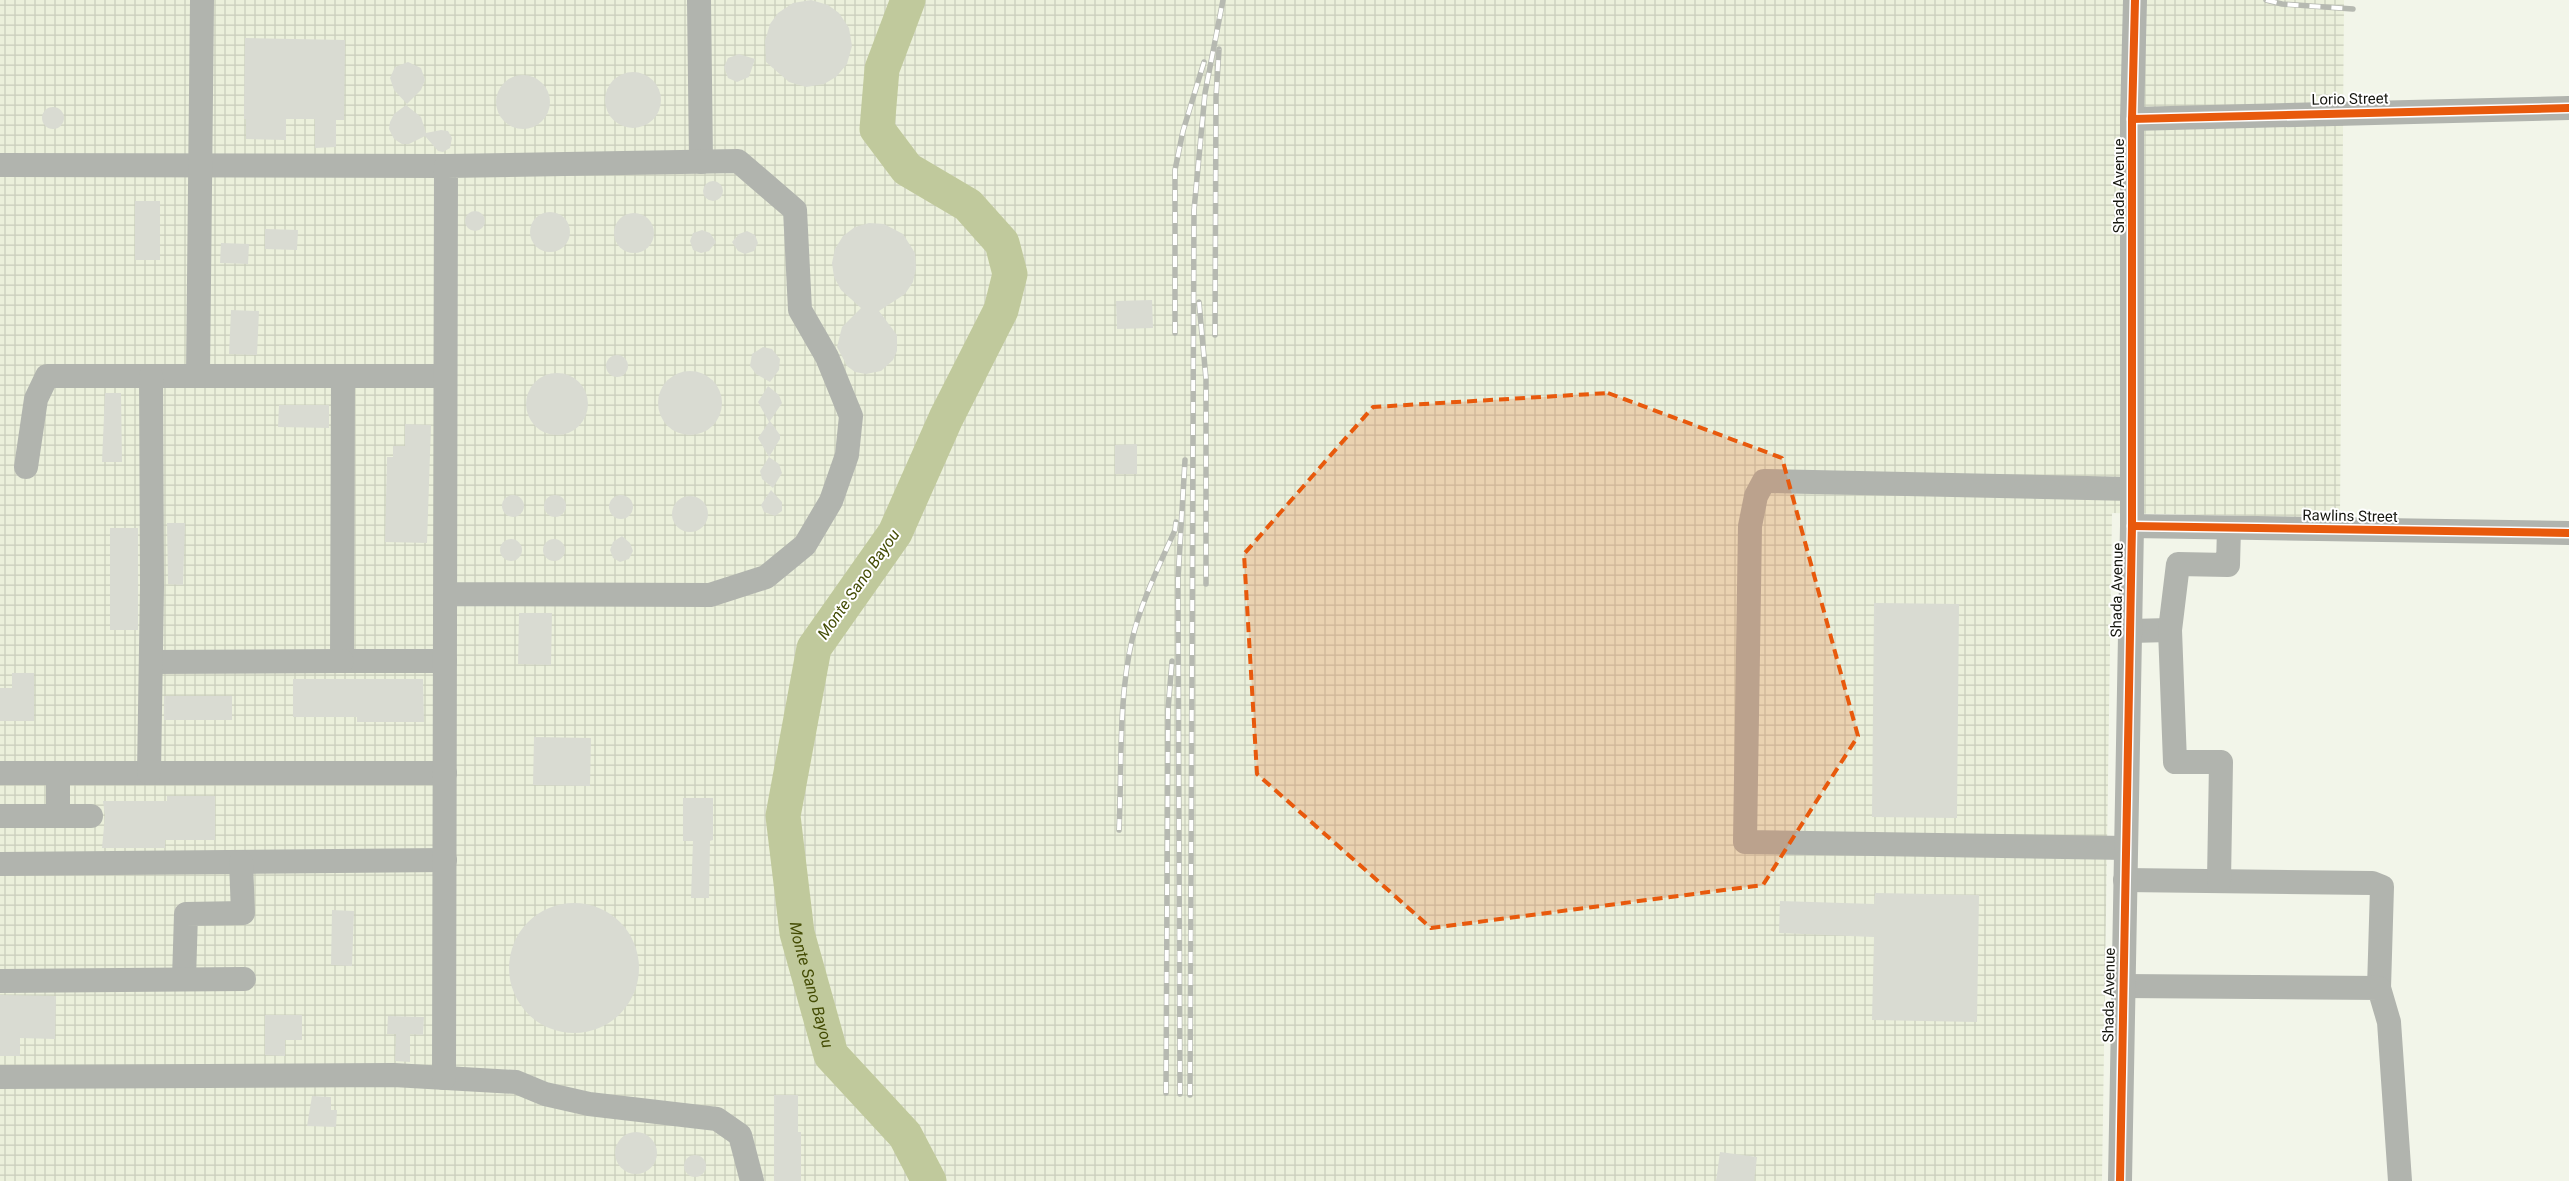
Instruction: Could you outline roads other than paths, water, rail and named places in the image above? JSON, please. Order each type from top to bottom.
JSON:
[{"type":"street","points":[[198,376],[202,0]]},
{"type":"street","points":[[698,0],[701,162]]},
{"type":"street","name":"Shada Avenue","points":[[2120,1181],[2132,526],[2132,118],[2135,0]]},
{"type":"street","name":"Lorio Street","points":[[2132,118],[2569,108]]},
{"type":"street","points":[[445,594],[710,595],[766,577],[805,545],[831,501],[847,455],[851,416],[827,357],[800,310],[796,210],[738,161],[700,123]]},
{"type":"street","points":[[0,165],[446,166],[738,161]]},
{"type":"street","points":[[444,1078],[446,166]]},
{"type":"street","points":[[26,467],[36,399],[47,376],[445,376]]},
{"type":"street","points":[[149,773],[151,376]]},
{"type":"street","points":[[342,662],[343,376]]},
{"type":"street","points":[[2126,848],[1745,842],[1749,556],[1750,526],[1756,496],[1764,481],[2132,489]]},
{"type":"street","name":"Rawlins Street","points":[[2132,526],[2569,533]]},
{"type":"street","points":[[2219,881],[2221,762],[2175,762],[2170,630],[2178,564],[2228,565],[2229,528]]},
{"type":"street","points":[[2130,631],[2170,630]]},
{"type":"street","points":[[151,662],[445,660]]},
{"type":"street","points":[[0,773],[445,773]]},
{"type":"street","points":[[58,773],[58,816]]},
{"type":"street","points":[[0,816],[92,816]]},
{"type":"street","points":[[0,864],[445,860]]},
{"type":"street","points":[[184,979],[186,914],[243,913],[241,862]]},
{"type":"street","points":[[2125,880],[2372,883],[2382,887],[2379,988],[2389,1022],[2400,1181]]},
{"type":"street","points":[[0,981],[244,979]]},
{"type":"street","points":[[2123,986],[2379,988]]},
{"type":"street","points":[[0,1076],[394,1075],[516,1082],[546,1094],[590,1104],[718,1119],[740,1135],[752,1181]]},
{"type":"waterway","name":"Monte Sano Bayou","points":[[908,0],[882,69],[877,129],[907,169],[968,205],[1002,243],[1010,274],[1001,310],[946,418],[895,533],[814,648],[783,816],[797,933],[831,1055],[905,1135],[929,1181]]},
{"type":"railway","points":[[1190,1095],[1194,210],[1205,93],[1223,0]]},
{"type":"railway","points":[[2266,0],[2282,4],[2353,9]]},
{"type":"railway","points":[[1215,335],[1216,97],[1219,49]]},
{"type":"railway","points":[[1175,333],[1175,170],[1183,131],[1204,62]]},
{"type":"railway","points":[[1199,302],[1206,379],[1206,584]]},
{"type":"railway","points":[[1180,1094],[1178,579],[1185,460]]},
{"type":"railway","points":[[1119,830],[1124,687],[1132,640],[1140,612],[1175,530],[1176,522]]},
{"type":"railway","points":[[1166,1093],[1168,710],[1172,661]]}]
